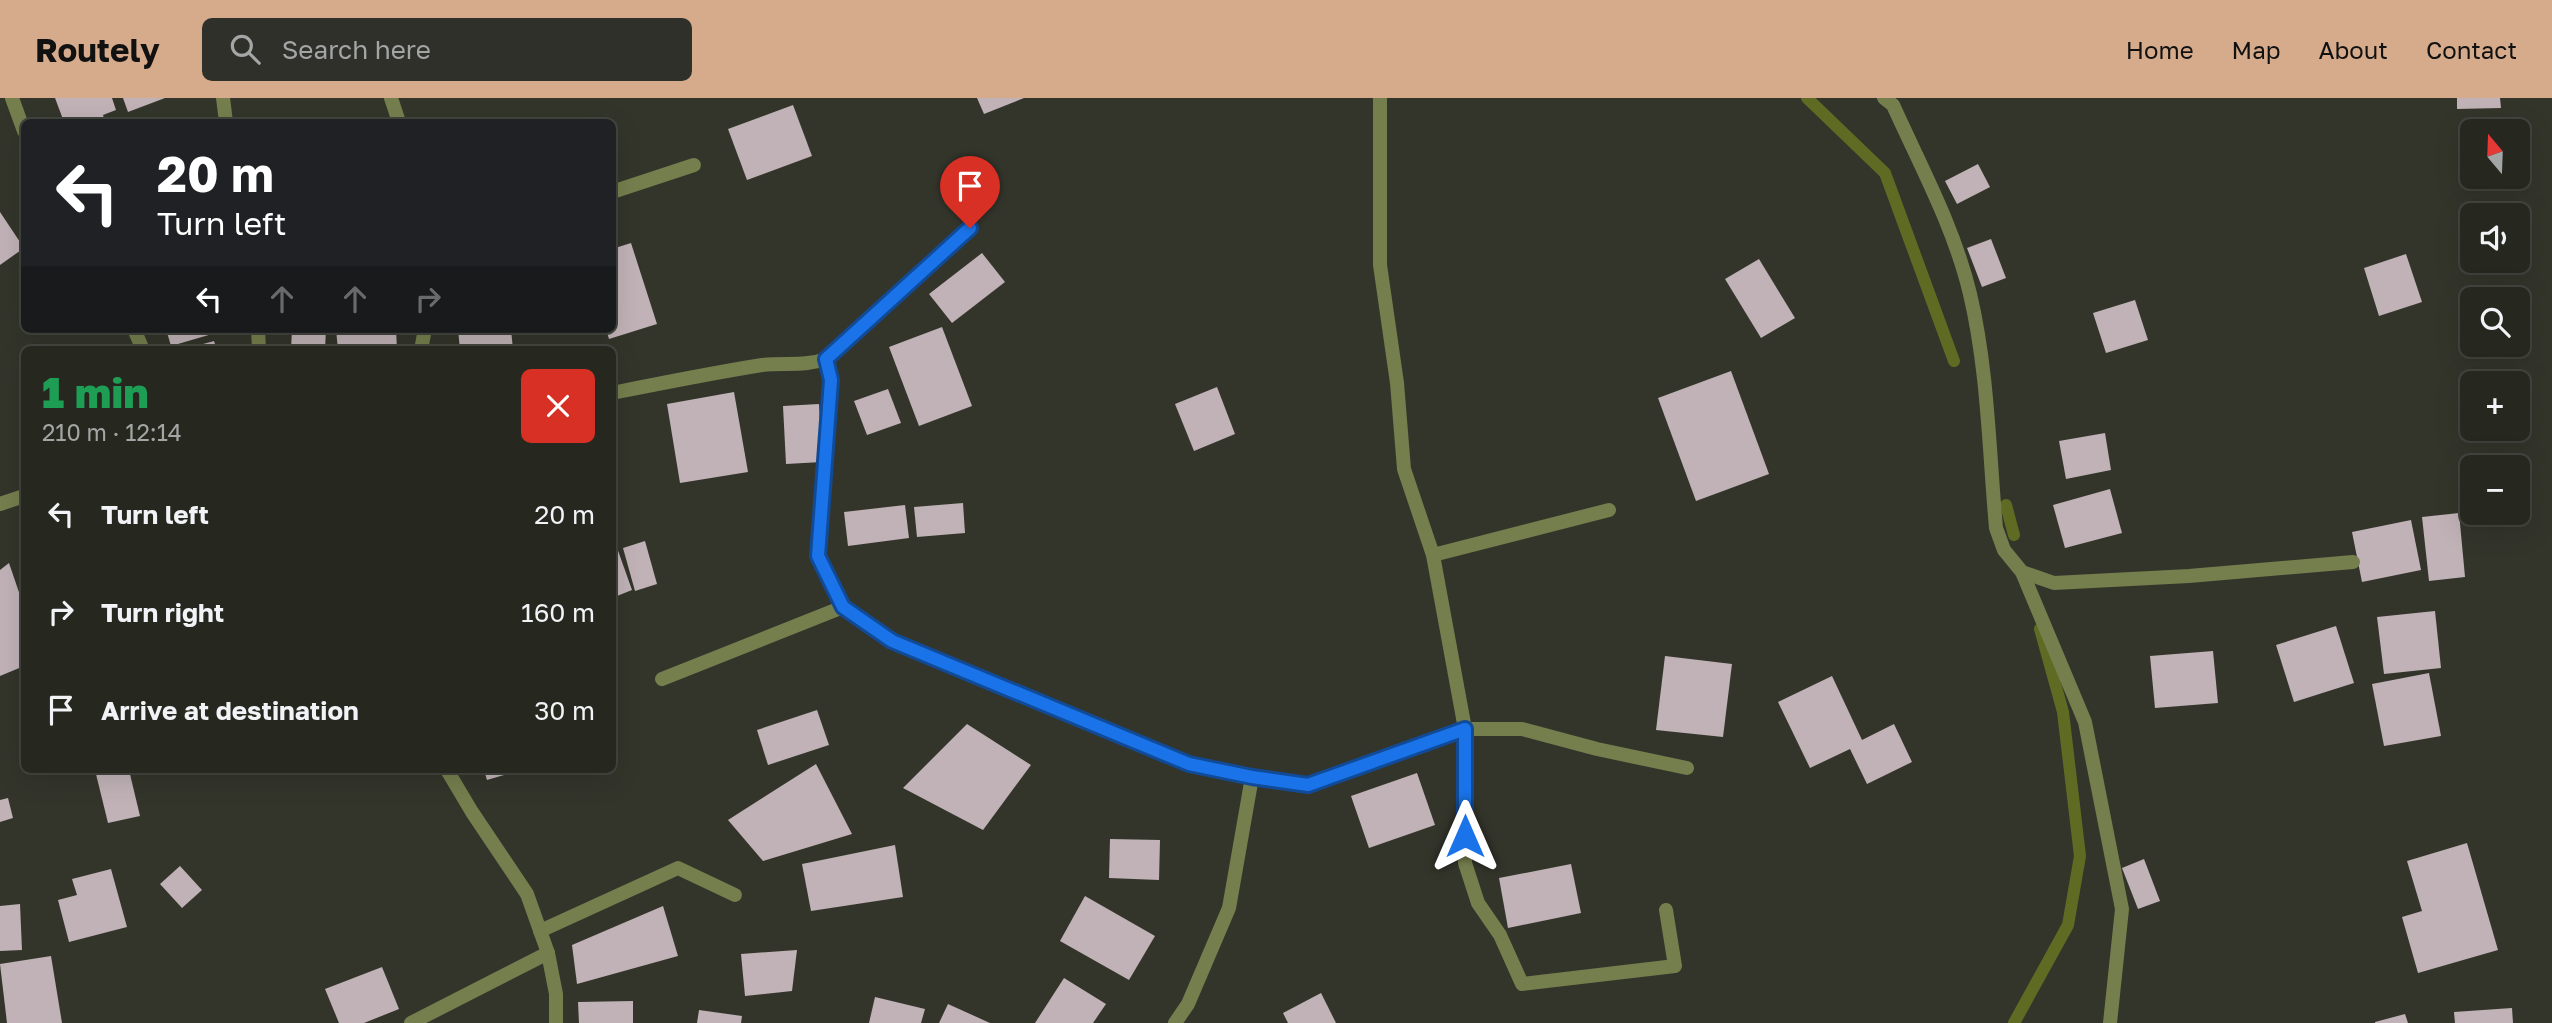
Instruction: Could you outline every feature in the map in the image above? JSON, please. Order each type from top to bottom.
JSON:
[{"type":"street","points":[[12,98],[21,123]]},
{"type":"street","points":[[223,98],[226,119]]},
{"type":"street","points":[[391,98],[398,119]]},
{"type":"street","points":[[1380,98],[1380,265],[1396,383],[1404,469],[1433,555],[1455,661],[1465,729],[1465,863],[1478,903],[1500,935],[1522,984],[1675,965],[1666,910]]},
{"type":"street","points":[[1894,100],[1950,228],[1970,294],[1981,359],[1996,528],[2004,550],[2022,572],[2085,722],[2122,909],[2110,1023]]},
{"type":"street","points":[[616,191],[694,165]]},
{"type":"street","points":[[616,392],[724,371],[776,363],[808,365],[826,359],[970,228]]},
{"type":"street","points":[[826,359],[831,380],[818,556],[843,607],[892,641],[1189,764],[1252,777],[1308,785],[1465,729],[1522,729],[1687,768]]},
{"type":"street","points":[[0,504],[21,497]]},
{"type":"street","points":[[1433,555],[1609,510]]},
{"type":"street","points":[[2022,572],[2054,583],[2353,562]]},
{"type":"street","points":[[663,679],[843,607]]},
{"type":"street","points":[[449,773],[527,894],[548,953],[556,994],[556,1023]]},
{"type":"street","points":[[1175,1023],[1188,1004],[1229,908],[1252,777]]},
{"type":"street","points":[[540,931],[678,868],[735,895]]},
{"type":"street","points":[[411,1023],[548,953]]},
{"type":"building","points":[[55,98],[112,98],[116,110],[103,115],[104,119],[63,119]]},
{"type":"building","points":[[123,98],[165,98],[128,112]]},
{"type":"building","points":[[977,98],[1024,98],[984,114]]},
{"type":"building","points":[[2457,98],[2500,98],[2501,108],[2457,109]]},
{"type":"building","points":[[793,105],[812,156],[747,180],[728,129]]},
{"type":"building","points":[[1978,164],[1990,187],[1957,204],[1945,181]]},
{"type":"building","points":[[0,212],[21,244],[21,250],[0,265]]},
{"type":"building","points":[[1991,239],[2006,278],[1982,287],[1967,248]]},
{"type":"building","points":[[631,243],[657,324],[609,339],[607,333],[616,333],[616,248]]},
{"type":"building","points":[[982,253],[1005,282],[952,323],[929,294]]},
{"type":"building","points":[[2406,254],[2422,302],[2379,316],[2364,268]]},
{"type":"building","points":[[1759,259],[1795,318],[1761,338],[1725,279]]},
{"type":"building","points":[[2135,300],[2148,340],[2106,353],[2093,313]]},
{"type":"building","points":[[942,327],[972,406],[919,426],[889,347]]},
{"type":"building","points":[[167,333],[216,333],[171,346]]},
{"type":"building","points":[[292,333],[326,333],[325,346],[291,346]]},
{"type":"building","points":[[336,333],[396,333],[397,346],[338,346]]},
{"type":"building","points":[[458,333],[511,333],[513,346],[460,346]]},
{"type":"building","points":[[214,341],[216,346],[196,346]]},
{"type":"building","points":[[1731,371],[1769,474],[1696,501],[1658,398]]},
{"type":"building","points":[[1217,387],[1235,434],[1194,451],[1175,404]]},
{"type":"building","points":[[888,389],[901,423],[867,435],[854,401]]},
{"type":"building","points":[[734,392],[748,472],[680,483],[667,404]]},
{"type":"building","points":[[819,404],[822,462],[786,464],[783,406]]},
{"type":"building","points":[[2105,433],[2111,470],[2066,479],[2059,441]]},
{"type":"building","points":[[2110,489],[2122,533],[2065,548],[2053,505]]},
{"type":"building","points":[[963,503],[965,533],[917,537],[914,507]]},
{"type":"building","points":[[905,505],[909,538],[848,546],[844,512]]},
{"type":"building","points":[[2459,513],[2465,577],[2429,581],[2422,517]]},
{"type":"building","points":[[2411,520],[2421,570],[2362,582],[2352,532]]},
{"type":"building","points":[[645,541],[657,584],[635,591],[623,548]]},
{"type":"building","points":[[616,545],[632,590],[616,596]]},
{"type":"building","points":[[9,563],[21,598],[21,667],[0,676],[0,570]]},
{"type":"building","points":[[2435,611],[2441,668],[2384,674],[2377,617]]},
{"type":"building","points":[[2336,626],[2354,683],[2294,702],[2276,645]]},
{"type":"building","points":[[2213,651],[2218,703],[2155,708],[2150,656]]},
{"type":"building","points":[[1665,656],[1732,664],[1723,737],[1656,730]]},
{"type":"building","points":[[2429,673],[2441,736],[2384,746],[2372,684]]},
{"type":"building","points":[[1832,676],[1862,740],[1894,724],[1912,762],[1867,784],[1850,749],[1810,768],[1778,702]]},
{"type":"building","points":[[817,710],[829,745],[768,765],[757,730]]},
{"type":"building","points":[[967,724],[1031,765],[983,830],[903,788]]},
{"type":"building","points":[[816,764],[852,834],[763,861],[728,820]]},
{"type":"building","points":[[96,773],[130,773],[140,816],[108,823]]},
{"type":"building","points":[[485,773],[511,773],[487,780]]},
{"type":"building","points":[[1417,773],[1435,825],[1369,848],[1351,796]]},
{"type":"building","points":[[8,798],[13,818],[0,822],[0,800]]},
{"type":"building","points":[[1110,839],[1160,840],[1159,880],[1109,878]]},
{"type":"building","points":[[2467,843],[2498,950],[2418,973],[2402,917],[2422,911],[2407,861]]},
{"type":"building","points":[[895,845],[903,897],[811,911],[802,864]]},
{"type":"building","points":[[2144,859],[2160,901],[2138,909],[2122,868]]},
{"type":"building","points":[[1571,864],[1581,913],[1508,928],[1499,878]]},
{"type":"building","points":[[180,866],[202,890],[182,908],[160,884]]},
{"type":"building","points":[[111,869],[127,927],[69,942],[58,900],[77,895],[72,879]]},
{"type":"building","points":[[1085,896],[1155,936],[1129,980],[1060,941]]},
{"type":"building","points":[[20,904],[22,950],[0,951],[0,906]]},
{"type":"building","points":[[663,906],[678,956],[577,984],[572,945]]},
{"type":"building","points":[[797,950],[792,991],[745,996],[741,954]]},
{"type":"building","points":[[51,956],[62,1023],[7,1023],[0,964]]},
{"type":"building","points":[[382,967],[399,1009],[364,1023],[339,1023],[325,989]]},
{"type":"building","points":[[1064,978],[1106,1004],[1093,1023],[1035,1023]]},
{"type":"building","points":[[1321,993],[1336,1023],[1288,1023],[1283,1013]]},
{"type":"building","points":[[875,997],[925,1009],[921,1023],[869,1023]]},
{"type":"building","points":[[633,1001],[633,1023],[579,1023],[578,1002]]},
{"type":"building","points":[[948,1004],[990,1023],[939,1023]]},
{"type":"building","points":[[2512,1008],[2513,1023],[2455,1023],[2454,1012]]},
{"type":"building","points":[[699,1010],[742,1016],[741,1023],[697,1023]]},
{"type":"building","points":[[2405,1014],[2408,1023],[2375,1023],[2375,1022]]},
{"type":"waterway","points":[[1807,98],[1885,173],[1954,361]]},
{"type":"waterway","points":[[2006,505],[2014,535]]},
{"type":"waterway","points":[[2014,1023],[2068,925],[2080,856],[2063,712],[2040,629]]},
{"type":"route","points":[[970,228],[826,359],[831,380],[818,556],[843,607],[892,641],[1131,741],[1189,764],[1252,777],[1308,785],[1465,729],[1465,836]]}]
